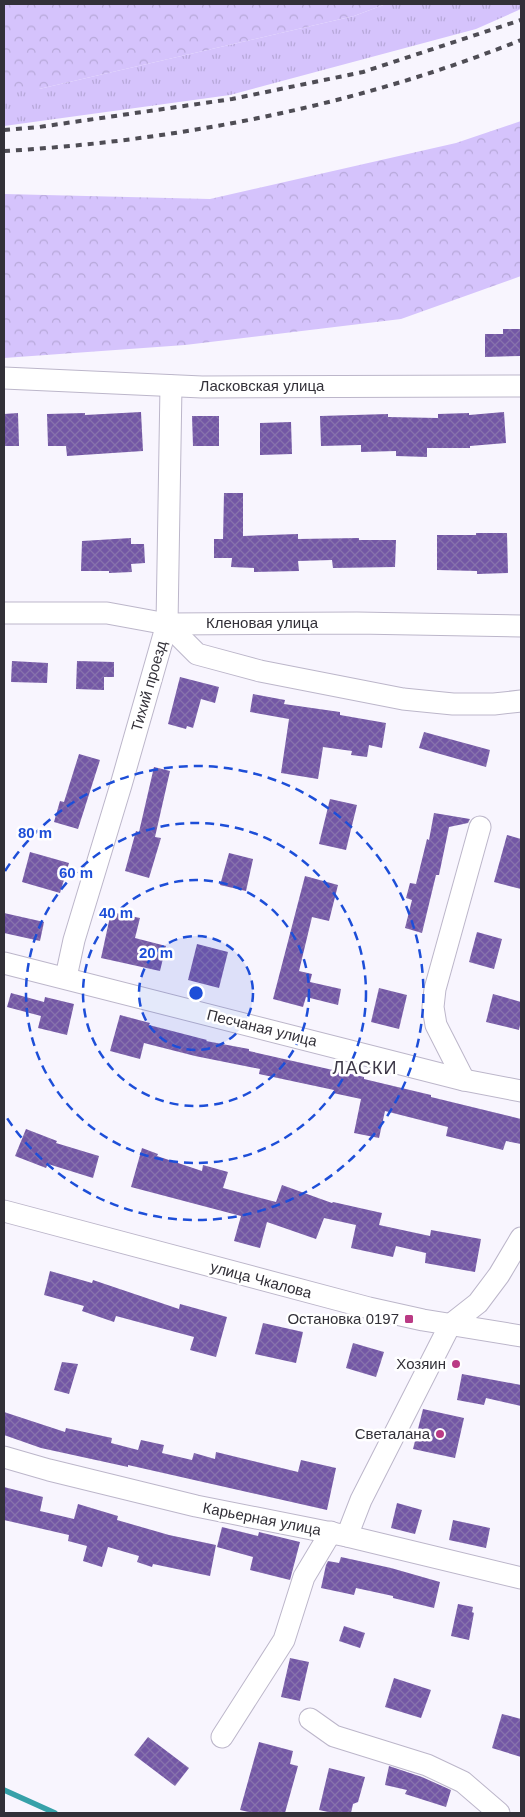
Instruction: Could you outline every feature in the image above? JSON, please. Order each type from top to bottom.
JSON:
[{"type":"street","name":"Ласковская улица","points":[[4,378],[171,386],[521,386]]},
{"type":"street","name":"Тихий проезд","points":[[66,978],[74,940],[167,624],[171,386]]},
{"type":"street","name":"Кленовая улица","points":[[4,613],[107,613],[167,624],[356,623],[521,626]]},
{"type":"street","points":[[167,624],[197,654],[260,671],[403,699],[453,704],[494,704],[521,701]]},
{"type":"street","points":[[464,1080],[436,1025],[433,1007],[435,989],[480,827]]},
{"type":"street","name":"Песчаная улица","points":[[4,963],[464,1080],[521,1091]]},
{"type":"street","name":"улица Чкалова","points":[[4,1211],[351,1304],[450,1325],[521,1336]]},
{"type":"street","points":[[222,1737],[284,1640],[304,1577],[339,1534],[361,1500],[450,1325],[478,1303],[499,1275],[521,1238]]},
{"type":"street","name":"Карьерная улица","points":[[4,1457],[196,1506],[339,1534],[521,1578]]},
{"type":"street","points":[[310,1719],[334,1736],[427,1765],[463,1782],[499,1813]]},
{"type":"green space","points":[[4,4],[386,4],[354,16],[39,89],[4,89]]},
{"type":"green space","points":[[386,4],[521,4],[521,9],[476,29],[230,95],[4,126],[4,89],[39,89],[354,16]]},
{"type":"green space","points":[[521,121],[521,276],[401,319],[185,345],[4,358],[4,194],[210,199],[456,143]]},
{"type":"building","points":[[503,329],[521,329],[521,356],[485,357],[485,334],[503,334]]},
{"type":"building","points":[[141,412],[143,451],[67,456],[66,446],[48,446],[47,414],[85,413],[85,415]]},
{"type":"building","points":[[504,412],[506,443],[470,446],[470,448],[427,448],[427,457],[396,456],[396,451],[361,452],[361,445],[321,446],[320,416],[388,414],[388,417],[438,418],[438,414],[469,413],[469,415]]},
{"type":"building","points":[[18,413],[19,446],[4,446],[4,414]]},
{"type":"building","points":[[192,416],[219,416],[219,446],[193,446]]},
{"type":"building","points":[[291,422],[292,454],[260,455],[260,423]]},
{"type":"building","points":[[224,493],[243,493],[243,536],[298,534],[298,539],[359,538],[359,540],[396,540],[395,567],[333,568],[332,560],[298,561],[299,571],[254,572],[254,568],[231,567],[232,558],[214,558],[214,539],[223,539]]},
{"type":"building","points":[[476,533],[507,533],[508,573],[477,574],[477,571],[437,570],[437,535],[476,535]]},
{"type":"building","points":[[131,538],[131,544],[144,544],[145,563],[131,564],[132,572],[81,571],[82,541]]},
{"type":"building","points":[[12,661],[48,663],[47,683],[11,682]]},
{"type":"building","points":[[77,661],[114,662],[114,677],[104,677],[104,690],[76,689]]},
{"type":"building","points":[[180,677],[219,687],[215,703],[201,699],[193,728],[187,726],[186,729],[168,724]]},
{"type":"building","points":[[253,694],[285,700],[284,704],[340,712],[340,715],[386,723],[382,748],[369,745],[367,757],[351,755],[352,751],[323,747],[318,779],[281,773],[289,719],[250,712]]},
{"type":"building","points":[[424,732],[490,750],[486,767],[419,748]]},
{"type":"building","points":[[79,754],[100,760],[78,829],[54,822],[60,801],[64,802]]},
{"type":"building","points":[[154,767],[170,771],[155,837],[161,838],[149,878],[125,871],[136,831],[139,832]]},
{"type":"building","points":[[330,799],[357,805],[346,850],[319,844]]},
{"type":"building","points":[[434,813],[470,819],[468,823],[449,827],[439,875],[436,875],[422,933],[405,928],[412,900],[406,898],[410,883],[416,884],[427,839],[429,840]]},
{"type":"building","points":[[507,835],[521,839],[521,889],[494,882]]},
{"type":"building","points":[[30,852],[69,863],[60,893],[22,882]]},
{"type":"building","points":[[229,853],[253,859],[246,891],[220,885]]},
{"type":"building","points":[[305,876],[338,885],[329,921],[312,917],[299,971],[312,974],[310,982],[341,989],[338,1005],[306,997],[303,1007],[273,999]]},
{"type":"building","points":[[111,912],[140,918],[135,938],[166,946],[160,971],[101,958]]},
{"type":"building","points":[[4,913],[44,922],[40,941],[4,933]]},
{"type":"building","points":[[477,932],[502,939],[494,969],[469,962]]},
{"type":"building","points":[[197,944],[228,952],[219,988],[188,980]]},
{"type":"building","points":[[379,988],[407,995],[399,1029],[371,1022]]},
{"type":"building","points":[[11,993],[44,1002],[45,997],[74,1004],[67,1035],[38,1028],[41,1016],[7,1007]]},
{"type":"building","points":[[493,994],[521,1002],[519,1030],[486,1022]]},
{"type":"building","points":[[120,1015],[206,1041],[249,1049],[249,1051],[364,1077],[364,1079],[431,1095],[431,1097],[521,1119],[521,1144],[506,1141],[503,1150],[446,1136],[448,1127],[385,1111],[379,1138],[354,1133],[361,1099],[333,1093],[334,1090],[259,1074],[260,1069],[195,1056],[144,1043],[140,1059],[110,1051]]},
{"type":"building","points":[[26,1129],[57,1141],[56,1143],[99,1156],[93,1178],[48,1164],[46,1168],[15,1156]]},
{"type":"building","points":[[142,1148],[158,1154],[157,1156],[202,1171],[203,1165],[228,1172],[223,1188],[276,1202],[282,1185],[332,1203],[382,1213],[379,1225],[430,1236],[431,1230],[481,1239],[475,1272],[425,1263],[426,1253],[396,1246],[393,1257],[351,1248],[356,1225],[324,1218],[316,1239],[267,1222],[260,1248],[234,1241],[241,1216],[131,1187]]},
{"type":"building","points":[[50,1271],[92,1283],[93,1280],[179,1309],[180,1304],[227,1317],[216,1357],[190,1350],[194,1337],[116,1316],[114,1322],[82,1311],[84,1306],[44,1295]]},
{"type":"building","points":[[263,1323],[303,1332],[296,1363],[255,1354]]},
{"type":"building","points":[[353,1343],[384,1352],[376,1377],[346,1368]]},
{"type":"building","points":[[62,1362],[78,1364],[69,1394],[54,1390]]},
{"type":"building","points":[[462,1374],[521,1385],[521,1406],[486,1398],[484,1405],[457,1400]]},
{"type":"building","points":[[423,1409],[464,1418],[455,1458],[413,1449]]},
{"type":"building","points":[[4,1412],[65,1432],[66,1428],[112,1438],[111,1443],[138,1450],[141,1440],[164,1445],[162,1453],[192,1460],[194,1453],[215,1459],[216,1452],[298,1472],[301,1460],[336,1468],[327,1510],[128,1465],[128,1467],[41,1448],[4,1435]]},
{"type":"building","points":[[4,1487],[43,1497],[40,1511],[74,1519],[78,1504],[118,1516],[117,1520],[169,1535],[216,1545],[210,1576],[153,1564],[152,1567],[137,1562],[139,1556],[108,1547],[102,1567],[83,1561],[87,1546],[68,1541],[69,1535],[4,1520]]},
{"type":"building","points":[[397,1503],[422,1510],[415,1534],[391,1528]]},
{"type":"building","points":[[453,1520],[490,1528],[486,1548],[449,1540]]},
{"type":"building","points":[[222,1527],[258,1536],[259,1532],[300,1542],[290,1580],[250,1570],[253,1557],[217,1547]]},
{"type":"building","points":[[341,1557],[391,1568],[440,1582],[434,1608],[356,1588],[354,1595],[321,1588],[328,1561],[339,1563]]},
{"type":"building","points":[[458,1604],[473,1607],[472,1612],[474,1613],[469,1640],[451,1636]]},
{"type":"building","points":[[344,1626],[365,1633],[360,1648],[339,1641]]},
{"type":"building","points":[[290,1658],[309,1662],[300,1701],[281,1697]]},
{"type":"building","points":[[394,1678],[431,1690],[421,1718],[385,1707]]},
{"type":"building","points":[[502,1714],[521,1719],[521,1757],[492,1748]]},
{"type":"building","points":[[148,1737],[189,1768],[175,1786],[134,1755]]},
{"type":"building","points":[[259,1742],[293,1751],[290,1764],[298,1766],[285,1813],[253,1813],[240,1810]]},
{"type":"building","points":[[389,1766],[422,1777],[451,1790],[446,1807],[405,1794],[407,1790],[385,1785]]},
{"type":"building","points":[[329,1768],[365,1777],[358,1802],[353,1804],[351,1813],[333,1813],[319,1810]]},
{"type":"waterway","points":[[4,1790],[55,1813]]},
{"type":"railway","points":[[4,130],[39,127],[232,99],[363,72],[521,20]]},
{"type":"railway","points":[[4,151],[136,139],[202,129],[267,116],[332,101],[396,83],[459,63],[521,40]]},
{"type":"place","name":"Остановка 0197","points":[[409,1319]]},
{"type":"place","name":"Хозяин","points":[[456,1364]]},
{"type":"place","name":"Светалана","points":[[440,1434]]},
{"type":"district","name":"ЛАСКИ","points":[[365,1068]]}]
